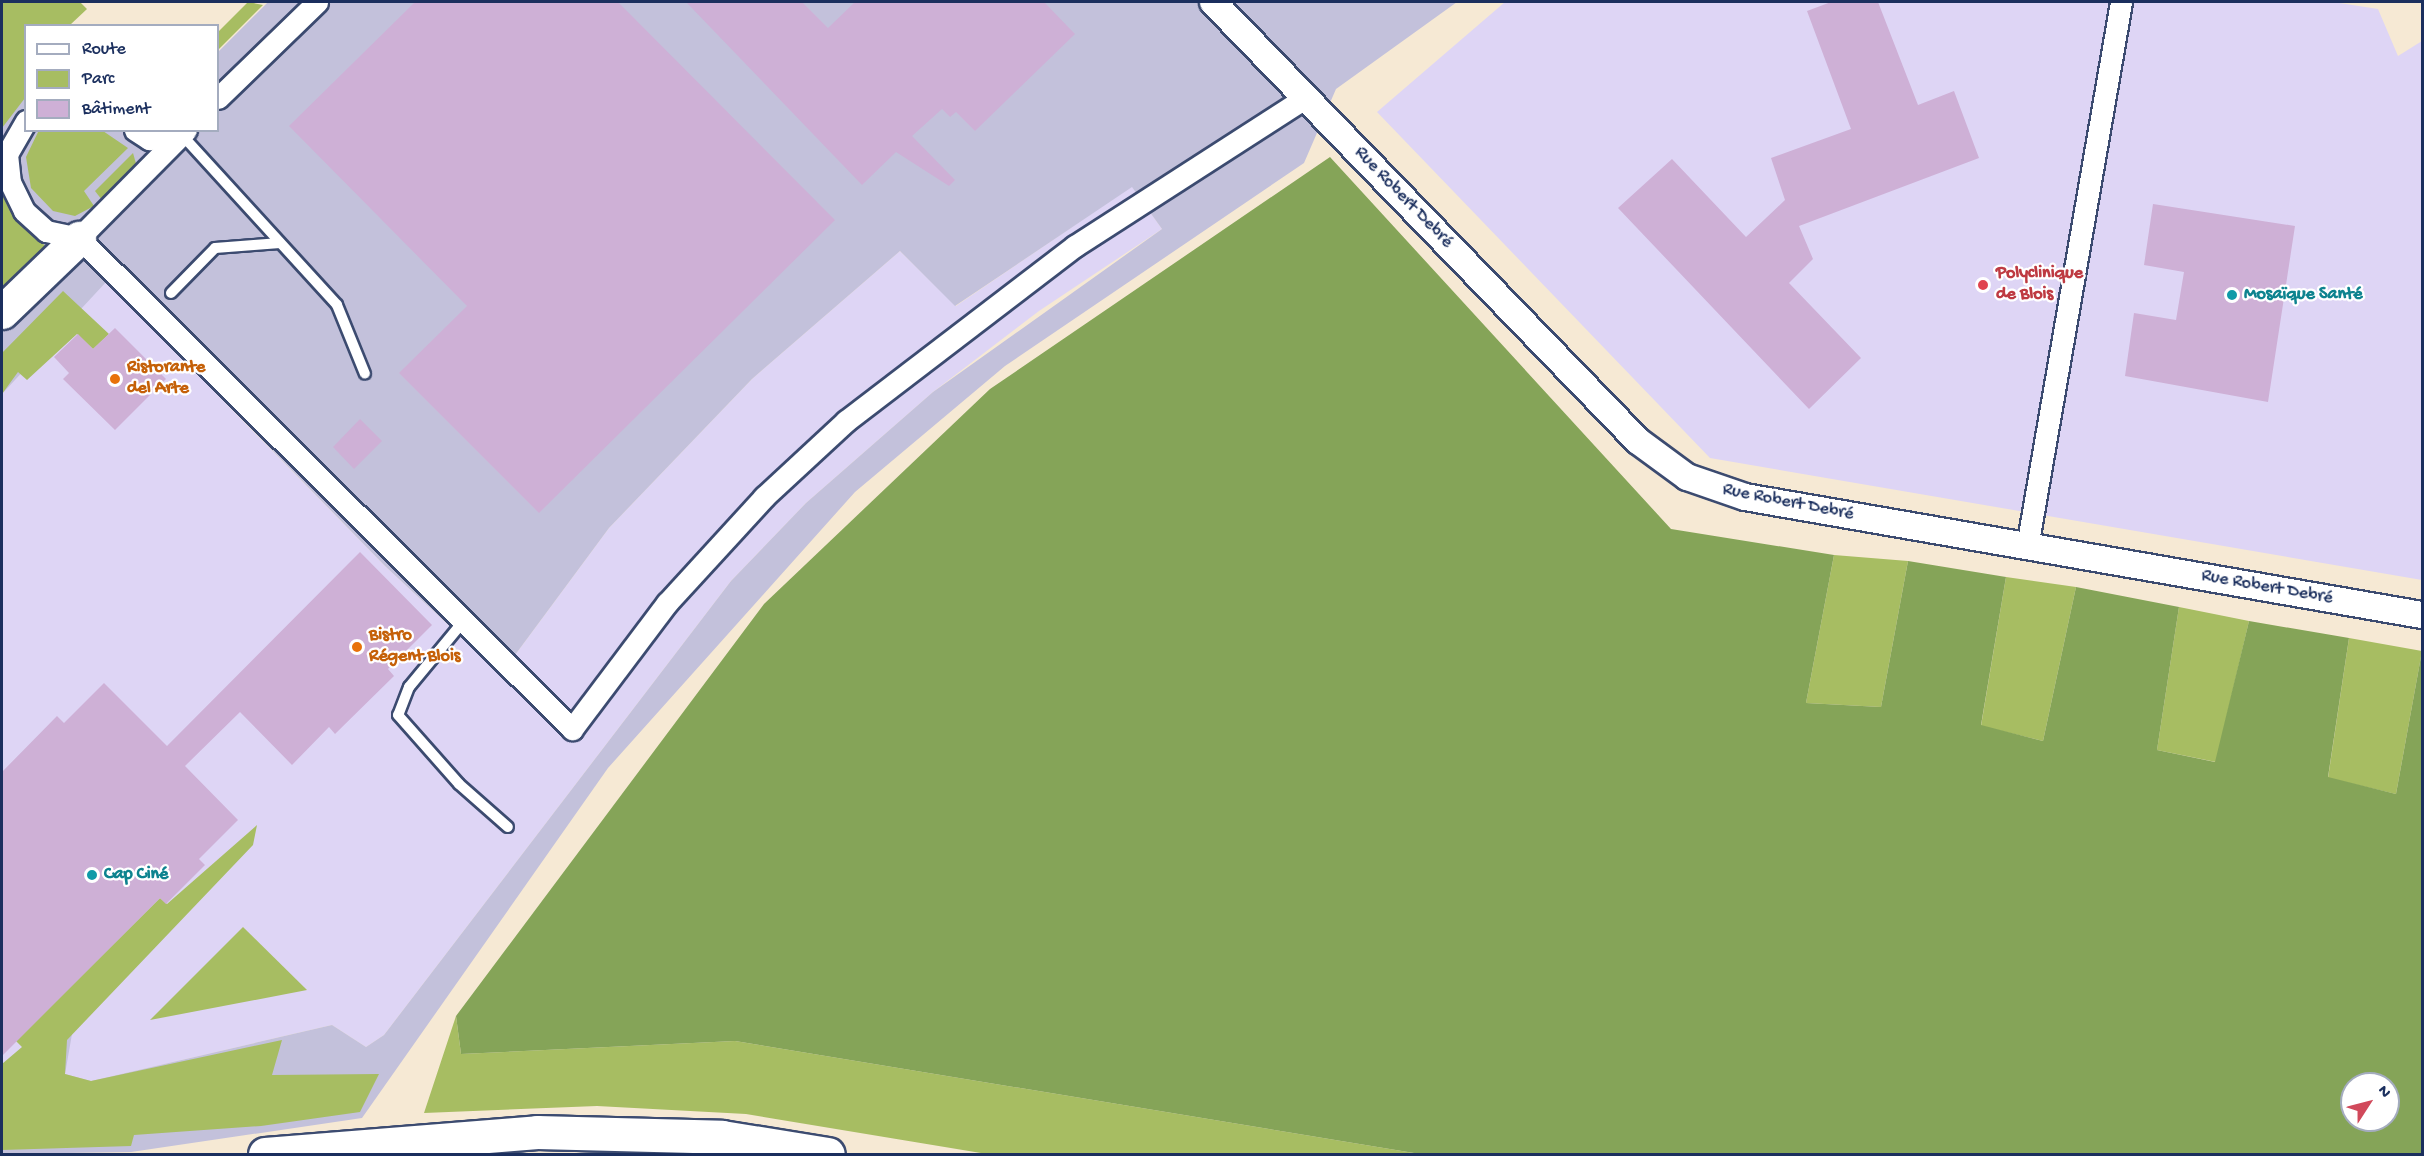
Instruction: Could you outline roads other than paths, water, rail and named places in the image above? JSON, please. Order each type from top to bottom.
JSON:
[{"type":"main road","points":[[2,312],[79,238]]},
{"type":"main road","points":[[265,1155],[537,1132],[722,1137],[828,1155]]},
{"type":"main road","points":[[555,1155],[574,1155]]},
{"type":"street","points":[[219,98],[317,2]]},
{"type":"street","name":"Rue Robert Debré","points":[[1213,2],[1661,461],[1687,477],[1745,497],[2422,615]]},
{"type":"street","points":[[2027,547],[2121,2]]},
{"type":"street","points":[[24,124],[7,154],[10,182],[24,212],[46,231],[79,238],[462,622],[572,729],[666,603],[764,497],[846,421],[1074,246],[1306,97]]},
{"type":"street","points":[[138,132],[149,139],[184,133]]},
{"type":"street","points":[[79,238],[184,133]]},
{"type":"lane","points":[[184,133],[337,305],[365,374]]},
{"type":"lane","points":[[171,293],[215,248],[280,243]]},
{"type":"lane","points":[[462,622],[409,687],[399,715],[406,730],[459,784],[508,827]]},
{"type":"place","name":"Polyclinique de Blois","points":[[1983,285]]},
{"type":"place","name":"Mosaïque Santé","points":[[2232,295]]},
{"type":"place","name":"Ristorante del Arte","points":[[115,379]]},
{"type":"place","name":"Bistro Régent Blois","points":[[357,647]]},
{"type":"place","name":"Cap Ciné","points":[[92,875]]}]
